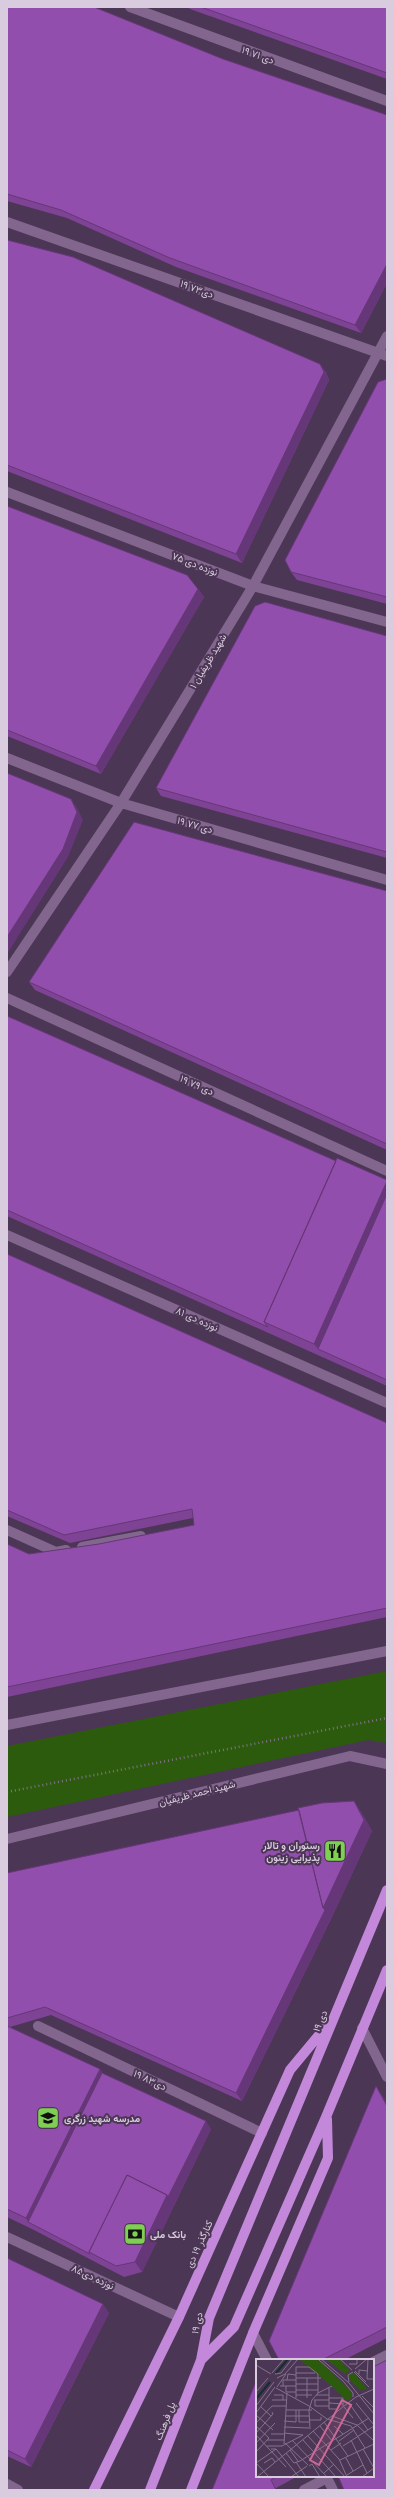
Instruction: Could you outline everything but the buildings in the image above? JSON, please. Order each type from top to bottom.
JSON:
[{"type":"main road","name":"۱۹ دی","points":[[201,2360],[209,2318],[387,1890]]},
{"type":"main road","points":[[201,2360],[234,2327],[326,2117],[387,1970]]},
{"type":"main road","name":"کنارگذر ۱۹ دی","points":[[94,2490],[179,2317],[290,2070],[336,2015]]},
{"type":"main road","points":[[191,2490],[253,2333],[328,2158],[326,2117]]},
{"type":"main road","name":"پل فرهنگ","points":[[150,2490],[201,2360]]},
{"type":"street","name":"۱۹ دی ۷۱","points":[[130,7],[387,101]]},
{"type":"street","name":"۱۹ دی۷۳","points":[[7,222],[382,355]]},
{"type":"street","name":"شهید ظریفیان ۱","points":[[7,972],[121,803],[253,586],[382,355],[387,336]]},
{"type":"street","name":"نوزده دی ۷۵","points":[[7,492],[253,586],[387,622]]},
{"type":"street","name":"۱۹ دی ۷۷","points":[[7,758],[121,803],[387,880]]},
{"type":"street","name":"۱۹ دی ۷۹","points":[[7,998],[387,1171]]},
{"type":"street","name":"نوزده دی ۸۱","points":[[7,1235],[387,1403]]},
{"type":"street","points":[[7,1530],[56,1552],[154,1533]]},
{"type":"street","points":[[7,1725],[387,1651]]},
{"type":"street","name":"شهید احمد ظریفیان","points":[[7,1839],[350,1756],[387,1764]]},
{"type":"street","name":"۱۹ دی۸۳","points":[[38,2026],[262,2133]]},
{"type":"street","points":[[362,2028],[387,2077]]},
{"type":"street","name":"نوزده دی۸۵","points":[[7,2237],[179,2317]]},
{"type":"street","points":[[253,2333],[266,2359]]},
{"type":"street","points":[[374,2362],[387,2355]]},
{"type":"street","points":[[304,2490],[326,2477],[333,2490]]},
{"type":"street","points":[[7,2484],[18,2490]]},
{"type":"path","points":[[7,1792],[387,1718]]},
{"type":"green space","points":[[387,1671],[387,1743],[368,1740],[7,1817],[7,1746]]},
{"type":"place","name":"رستوران و تالار پذیرایی زیتون","points":[[335,1851]]},
{"type":"place","name":"مدرسه شهید زرگری","points":[[48,2118]]},
{"type":"place","name":"بانک ملی","points":[[135,2234]]}]
